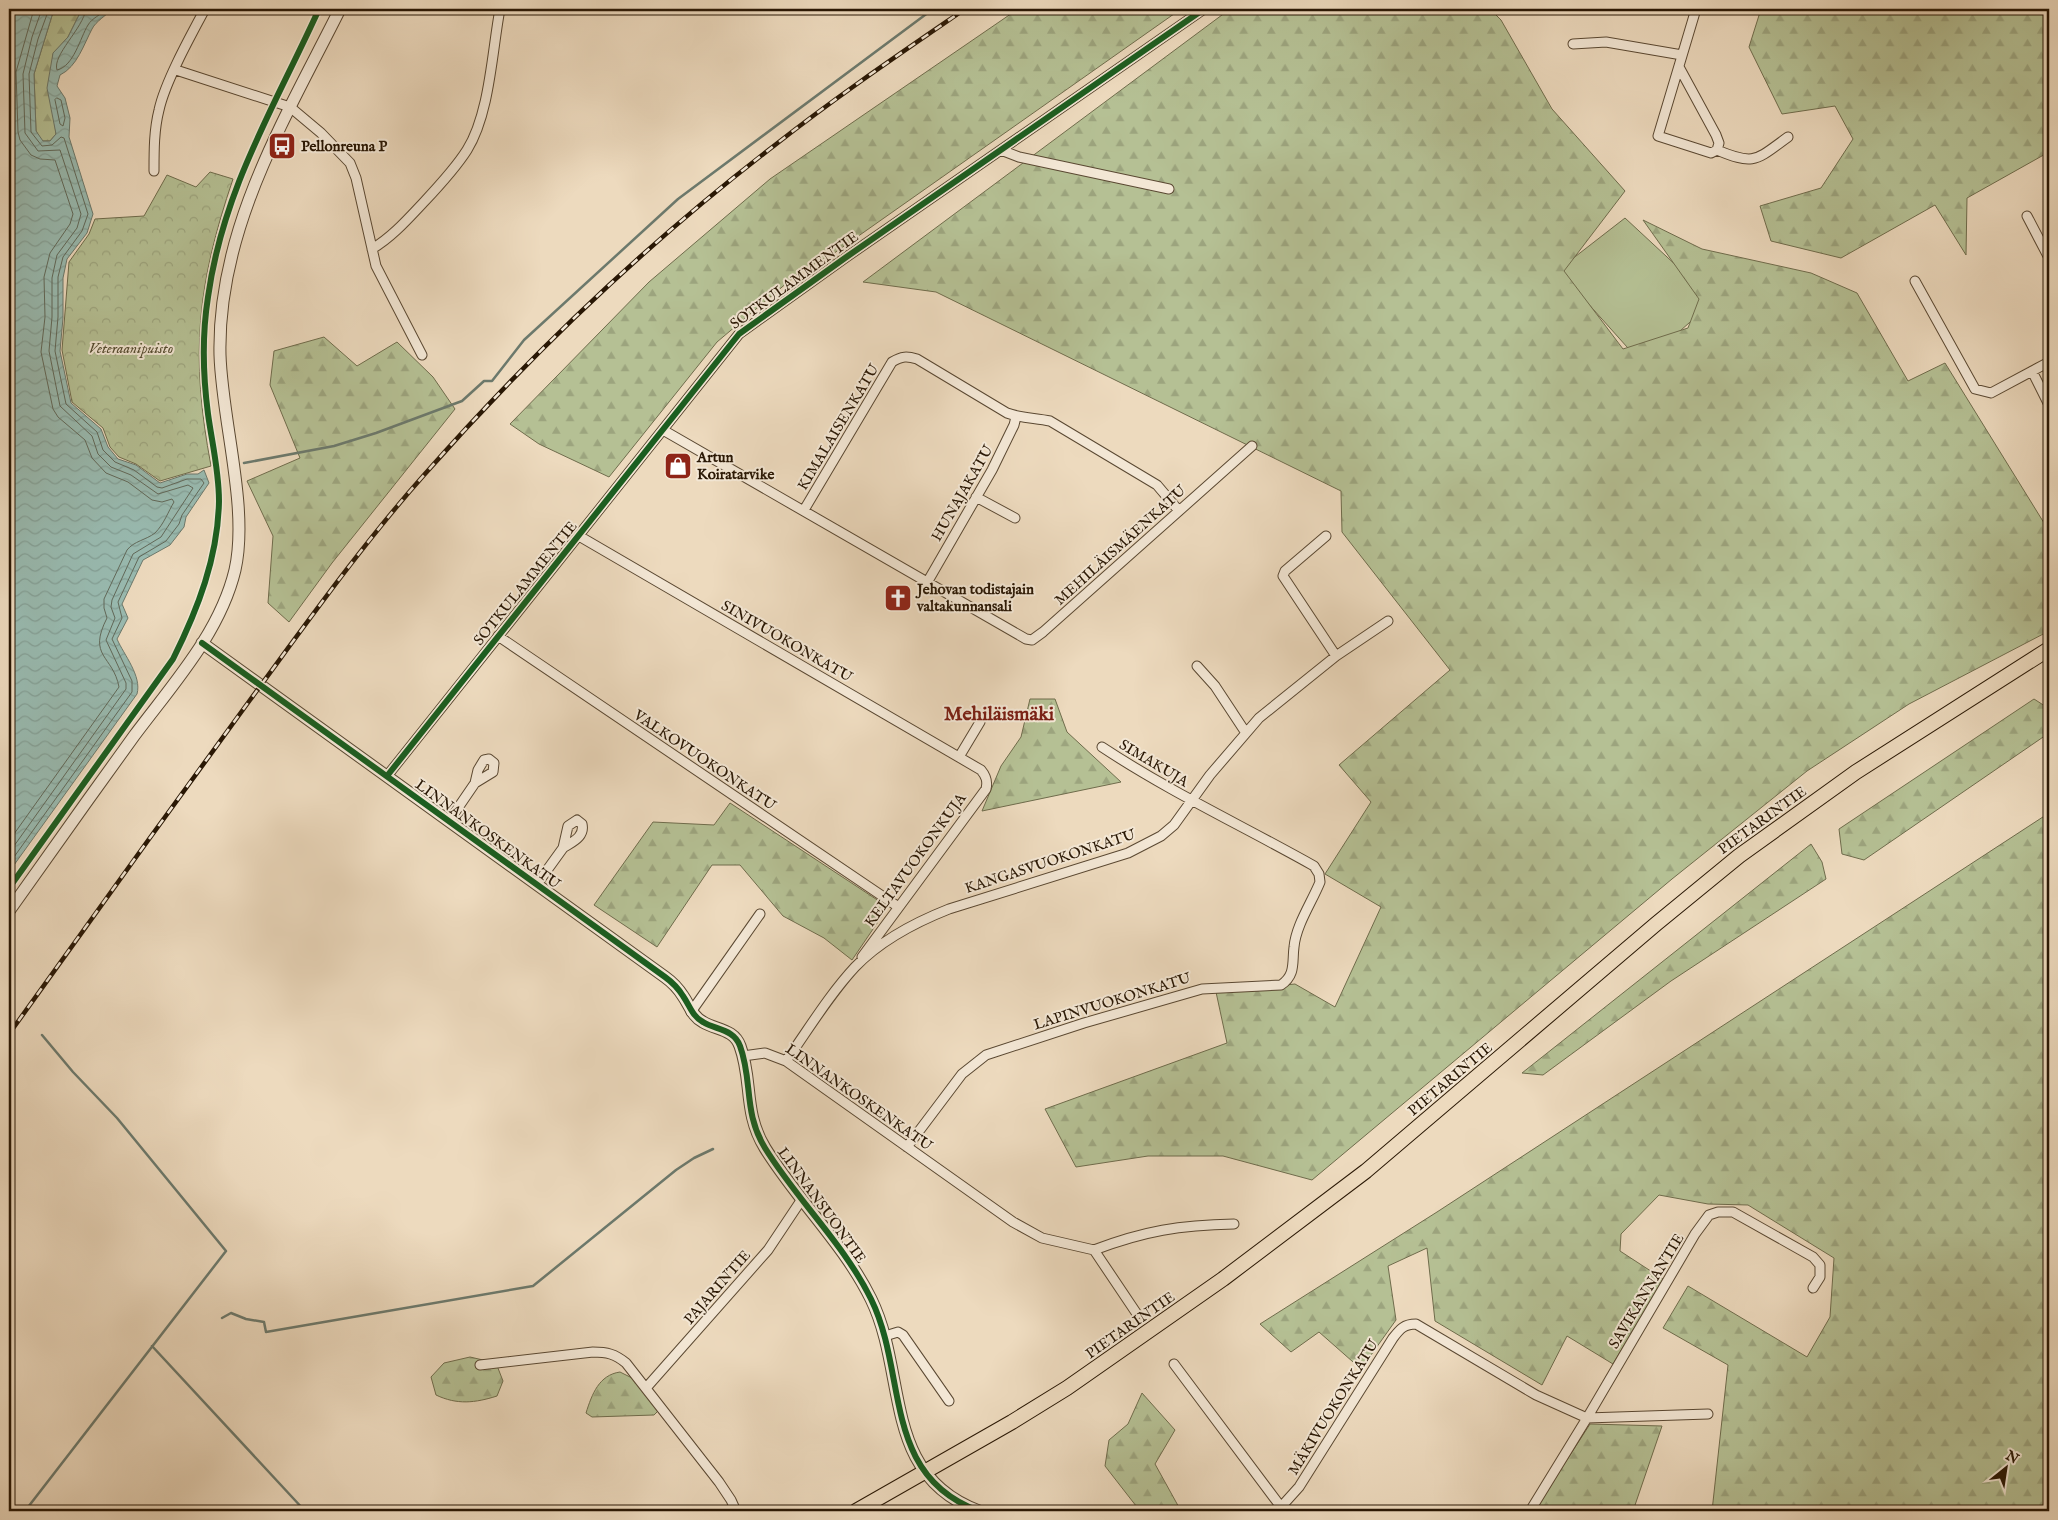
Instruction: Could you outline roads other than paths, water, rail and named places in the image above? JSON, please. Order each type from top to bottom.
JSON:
[{"type":"main road","name":"PIETARINTIE","points":[[856,1511],[1067,1388],[1223,1279],[1366,1170],[1739,856],[1856,772],[2049,649]]},
{"type":"street","points":[[154,171],[155,136],[159,108],[205,9]]},
{"type":"street","points":[[9,911],[202,643],[230,585],[235,568],[238,536],[236,496],[222,390],[221,312],[238,232],[260,172],[290,107],[340,9]]},
{"type":"street","points":[[372,249],[384,242],[400,228],[454,167],[467,149],[482,108],[500,9]]},
{"type":"street","name":"SOTKULAMMENTIE","points":[[387,776],[663,430],[727,346],[749,326],[1204,9]]},
{"type":"street","points":[[1696,9],[1658,136],[1712,152],[1717,150],[1740,160],[1760,158],[1788,138]]},
{"type":"street","points":[[1573,44],[1606,42],[1682,55]]},
{"type":"street","points":[[1679,67],[1716,135],[1719,143],[1717,150]]},
{"type":"street","points":[[176,70],[290,107],[321,133],[350,163],[356,178],[376,266],[384,286],[422,354]]},
{"type":"street","points":[[1001,150],[1019,157],[1169,189]]},
{"type":"street","points":[[2027,216],[2049,258]]},
{"type":"street","points":[[1915,281],[1976,390],[1991,393],[2049,362]]},
{"type":"street","name":"KIMALAISENKATU","points":[[804,510],[892,362],[900,357],[917,359],[1016,416],[1050,421],[1157,484],[1179,511]]},
{"type":"street","points":[[2032,371],[2049,405]]},
{"type":"street","name":"HUNAJAKATU","points":[[928,581],[1009,437],[1016,416]]},
{"type":"street","name":"MEHILÄISMÄENKATU","points":[[663,430],[1026,639],[1032,640],[1252,446]]},
{"type":"street","points":[[976,498],[1015,518]]},
{"type":"street","name":"SINIVUOKONKATU","points":[[579,536],[981,770]]},
{"type":"street","points":[[1326,536],[1284,571],[1283,576],[1336,656]]},
{"type":"street","name":"KANGASVUOKONKATU","points":[[786,1061],[856,966],[885,943],[923,919],[1128,853],[1162,836],[1174,825],[1246,732],[1264,713],[1336,656],[1388,621]]},
{"type":"street","name":"VALKOVUOKONKATU","points":[[498,636],[897,906]]},
{"type":"street","name":"LINNANKOSKENKATU","points":[[202,643],[665,977],[684,997],[691,1012],[702,1022],[725,1030],[733,1036],[739,1043],[743,1056],[765,1053],[786,1061],[991,1209],[1027,1231],[1062,1243],[1094,1250]]},
{"type":"street","points":[[1197,666],[1215,686],[1246,732]]},
{"type":"street","points":[[959,757],[980,722]]},
{"type":"street","name":"SIMAKUJA","points":[[1102,747],[1191,801]]},
{"type":"street","name":"KELTAVUOKONKUJA","points":[[856,966],[897,906],[986,789],[988,782],[981,770]]},
{"type":"street","points":[[449,821],[475,783]]},
{"type":"street","name":"LAPINVUOKONKATU","points":[[907,1148],[962,1074],[986,1055],[1093,1020],[1202,989],[1282,985],[1288,981],[1294,965],[1296,936],[1320,882],[1319,874],[1314,866],[1191,801]]},
{"type":"street","points":[[537,884],[563,848]]},
{"type":"street","points":[[691,1012],[760,914]]},
{"type":"street","name":"LINNANSUONTIE","points":[[743,1056],[749,1107],[759,1137],[862,1282],[879,1316],[885,1336],[900,1416],[907,1440],[925,1472],[950,1497],[979,1511]]},
{"type":"street","name":"PAJARINTIE","points":[[646,1388],[771,1246],[802,1199]]},
{"type":"street","name":"SAVIKANNANTIE","points":[[1530,1511],[1695,1234],[1709,1215],[1718,1212],[1733,1212],[1813,1257],[1820,1265],[1820,1278],[1813,1288]]},
{"type":"street","points":[[1137,1314],[1094,1250],[1158,1229],[1191,1224],[1234,1224]]},
{"type":"street","name":"MÄKIVUOKONKATU","points":[[1282,1509],[1393,1338],[1403,1326],[1409,1324],[1416,1324],[1536,1395],[1587,1418]]},
{"type":"street","points":[[885,1336],[898,1332],[903,1336],[949,1401]]},
{"type":"street","points":[[480,1365],[572,1354],[609,1352],[626,1363],[646,1388],[719,1482],[732,1500],[736,1511]]},
{"type":"street","points":[[1174,1364],[1282,1509]]},
{"type":"street","points":[[1587,1418],[1708,1414]]},
{"type":"water","points":[[9,9],[54,9],[34,74],[36,131],[43,141],[50,141],[56,134],[47,88],[53,53],[68,37],[82,9],[112,9],[94,26],[71,67],[60,75],[57,86],[65,98],[70,118],[69,137],[93,214],[87,233],[67,259],[63,278],[63,318],[60,351],[71,403],[101,429],[108,447],[118,459],[136,465],[160,483],[187,474],[198,474],[204,470],[209,483],[186,517],[184,527],[170,545],[143,560],[122,604],[128,618],[117,639],[135,673],[138,687],[137,694],[9,872]]},
{"type":"waterway","points":[[244,463],[334,446],[376,433],[462,401],[484,381],[492,381],[524,340],[678,199],[933,9]]},
{"type":"waterway","points":[[25,1511],[226,1251],[117,1118],[73,1072],[42,1035]]},
{"type":"waterway","points":[[222,1318],[231,1313],[246,1319],[264,1322],[266,1332],[533,1286],[676,1170],[694,1158],[713,1149]]},
{"type":"waterway","points":[[152,1346],[305,1511]]},
{"type":"railway","points":[[9,1034],[189,783],[334,586],[378,529],[464,430],[591,302],[681,221],[821,110],[965,9]]},
{"type":"place","name":"Pellonreuna P","points":[[282,146]]},
{"type":"place","name":"Artun Koiratarvike","points":[[678,466]]},
{"type":"place","name":"Jehovan todistajain valtakunnansali","points":[[898,598]]},
{"type":"district","name":"Mehiläismäki","points":[[999,713]]},
{"type":"park label","name":"Veteraanipuisto","points":[[131,348]]}]
